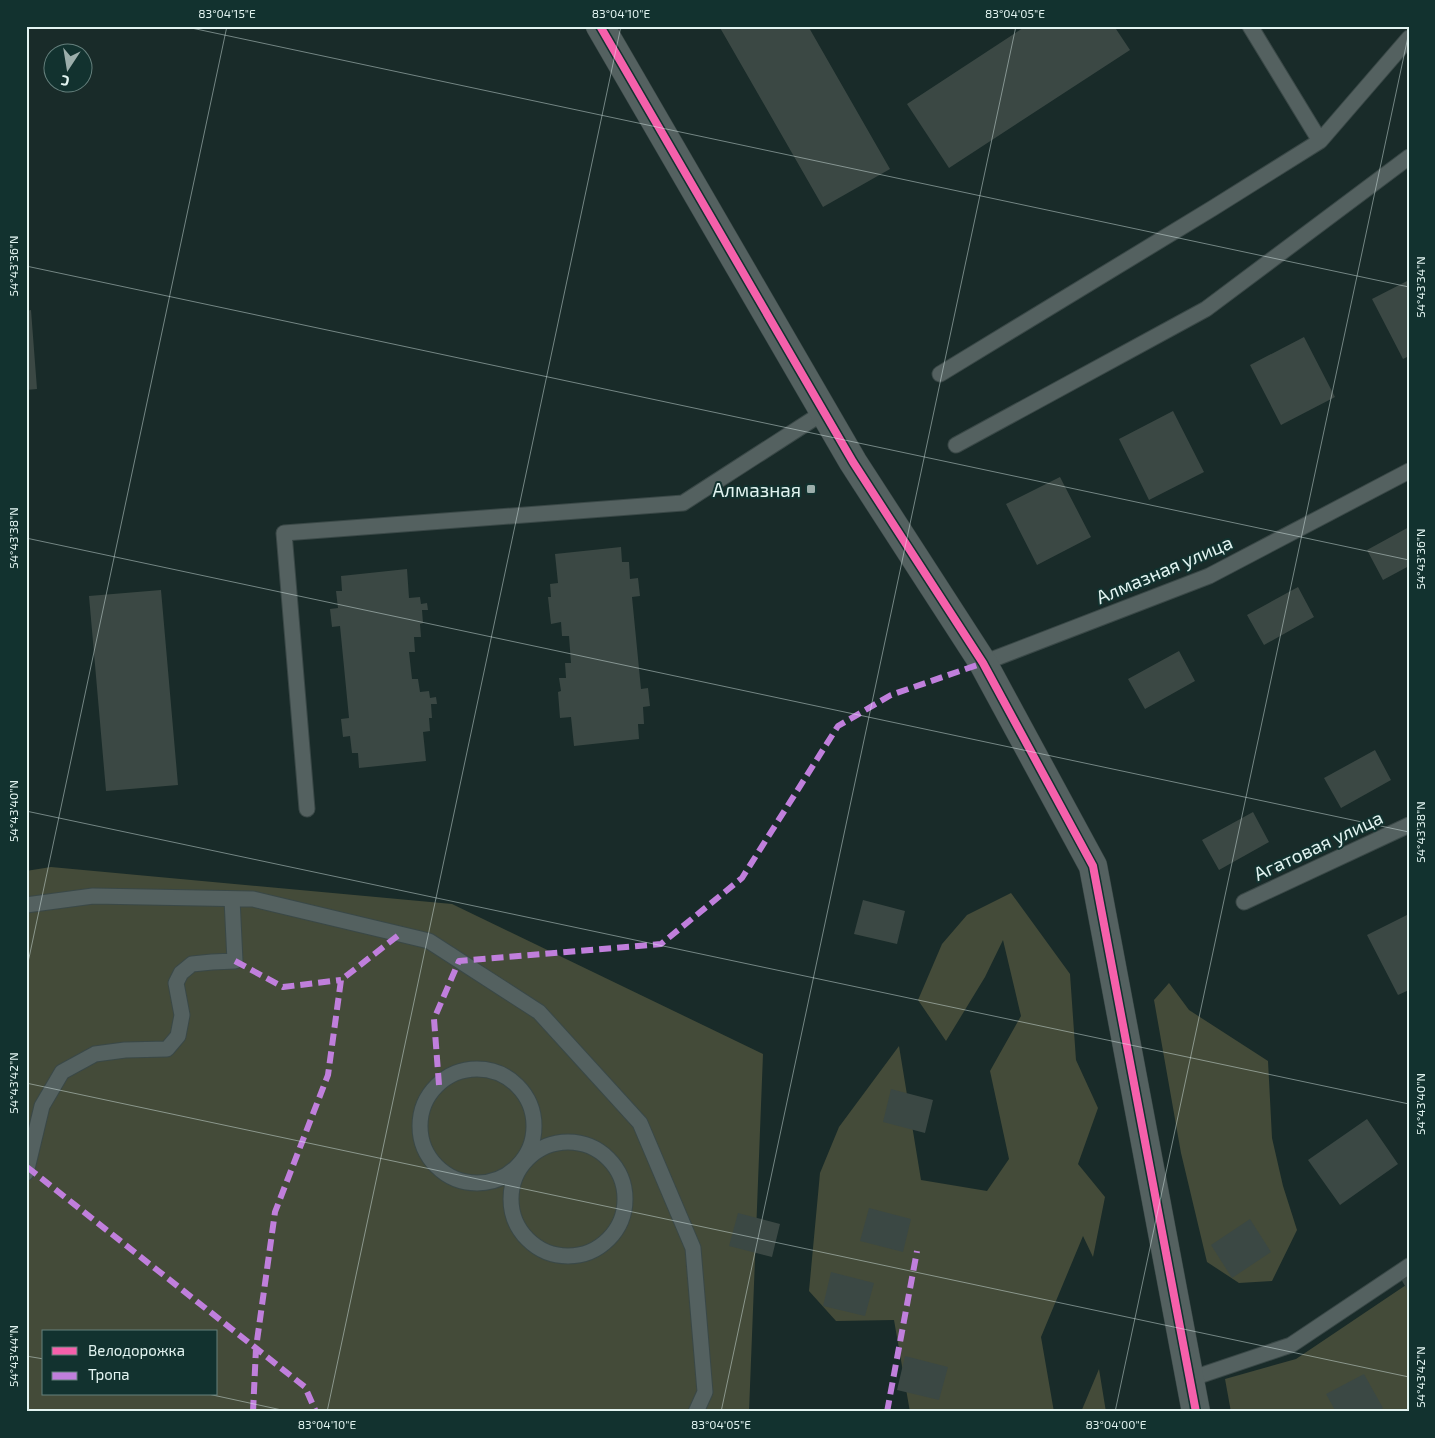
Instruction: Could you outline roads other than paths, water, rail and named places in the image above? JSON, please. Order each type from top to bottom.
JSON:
[{"type":"street","points":[[600,26],[853,462],[983,663],[1093,866],[1196,1412]]},
{"type":"lane","points":[[1250,26],[1320,141]]},
{"type":"lane","points":[[940,374],[1320,141],[1409,38]]},
{"type":"lane","points":[[956,445],[1206,309],[1409,156]]},
{"type":"lane","points":[[307,809],[284,533],[683,503],[824,412]]},
{"type":"lane","name":"Алмазная улица","points":[[983,663],[1209,576],[1409,471]]},
{"type":"lane","name":"Агатовая улица","points":[[1244,902],[1409,825]]},
{"type":"lane","points":[[26,904],[93,896],[253,899],[429,942],[539,1012],[640,1123],[693,1248],[705,1392],[696,1412]]},
{"type":"lane","points":[[27,1169],[42,1106],[62,1072],[95,1054],[125,1050],[167,1049],[178,1036],[182,1015],[176,983],[181,972],[192,964],[235,960],[232,899]]},
{"type":"lane","points":[[523,1162],[506,1176],[484,1183],[461,1182],[441,1172],[426,1154],[420,1132],[422,1109],[433,1089],[450,1076],[470,1069],[491,1071],[510,1080],[525,1095],[533,1116],[532,1140],[523,1162],[513,1182],[511,1205],[518,1227],[532,1244],[553,1255],[576,1257],[597,1249],[614,1234],[624,1212],[625,1189],[616,1168],[601,1153],[582,1144],[561,1143],[541,1149],[523,1162]]},
{"type":"lane","points":[[1190,1379],[1291,1345],[1409,1266]]},
{"type":"place","name":"Алмазная","points":[[811,489]]}]
